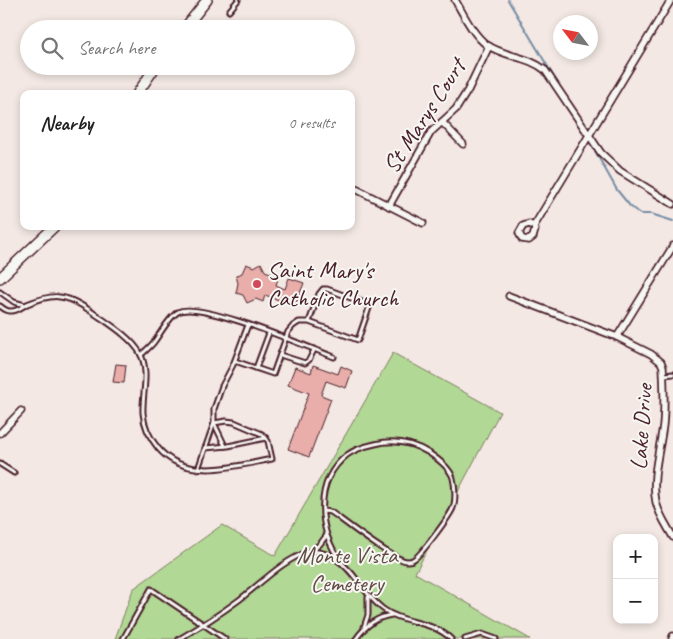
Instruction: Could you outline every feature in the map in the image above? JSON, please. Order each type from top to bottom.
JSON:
[{"type":"street","points":[[191,20],[207,0]]},
{"type":"street","points":[[455,0],[475,33],[489,46],[530,61],[545,70],[588,136],[601,153],[620,171],[673,204]]},
{"type":"street","points":[[534,226],[671,0]]},
{"type":"street","name":"St Marys Court","points":[[389,206],[431,132],[456,109],[468,90],[489,46]]},
{"type":"street","points":[[140,90],[150,75]]},
{"type":"street","points":[[442,122],[463,144]]},
{"type":"street","points":[[356,189],[423,223]]},
{"type":"street","points":[[0,278],[51,230]]},
{"type":"street","points":[[617,337],[673,246]]},
{"type":"street","name":"Lake Drive","points":[[509,296],[617,337],[657,358],[661,362],[663,375],[663,424],[656,461],[656,494],[659,510],[673,537]]},
{"type":"street","points":[[0,433],[21,411]]},
{"type":"lane","points":[[229,11],[238,0]]},
{"type":"lane","points":[[235,361],[273,374],[286,339],[293,326],[299,322],[309,322],[358,340],[370,304],[323,289],[319,294],[309,322]]},
{"type":"lane","points":[[0,292],[14,302],[25,305]]},
{"type":"lane","points":[[0,306],[11,311],[54,296],[70,300],[114,327],[128,339],[141,355],[144,363],[144,413],[147,432],[164,455],[185,466],[198,469],[217,468],[272,459],[266,438],[262,434],[234,422],[214,423]]},
{"type":"lane","points":[[141,355],[152,344],[172,316],[184,310],[211,312],[334,357]]},
{"type":"lane","points":[[225,446],[214,423],[213,416],[217,400],[235,361],[248,325]]},
{"type":"lane","points":[[256,368],[269,333]]},
{"type":"lane","points":[[280,355],[306,363],[314,350]]},
{"type":"lane","points":[[663,375],[673,374]]},
{"type":"lane","points":[[198,469],[214,423]]},
{"type":"lane","points":[[205,448],[266,438]]},
{"type":"lane","points":[[323,511],[331,512],[394,556],[409,562],[422,552],[453,507],[455,489],[452,475],[440,461],[424,450],[405,442],[385,441],[362,448],[347,456],[332,472],[324,490],[323,511],[326,535],[331,548],[375,602],[393,615],[437,629],[452,639]]},
{"type":"lane","points":[[0,464],[14,473]]},
{"type":"lane","points":[[179,639],[237,601],[291,560],[311,552],[326,535]]},
{"type":"lane","points":[[311,552],[326,554],[341,562]]},
{"type":"lane","points":[[123,639],[151,589],[225,639]]},
{"type":"lane","points":[[356,639],[364,627],[369,609],[368,594]]},
{"type":"lane","points":[[364,627],[384,616],[393,615]]},
{"type":"lane","points":[[465,639],[482,634],[496,639]]},
{"type":"green space","name":"Monte Vista Cemetery","points":[[393,353],[500,412],[415,573],[530,639],[115,639],[133,589],[222,525],[275,556]]},
{"type":"building","name":"Saint Mary's Catholic Church","points":[[261,263],[265,271],[279,276],[276,285],[285,289],[289,278],[304,283],[295,306],[265,295],[263,302],[256,299],[247,303],[243,295],[236,293],[238,283],[236,276],[242,273],[246,264],[254,267]]},
{"type":"building","points":[[116,364],[126,365],[124,383],[113,382]]},
{"type":"building","points":[[313,365],[338,374],[341,366],[352,371],[346,388],[326,381],[321,395],[331,399],[309,457],[288,449],[309,393],[288,385],[295,367],[311,373]]},
{"type":"waterway","points":[[508,0],[560,87]]},
{"type":"waterway","points":[[590,142],[617,190],[630,206],[640,214],[651,214],[673,221]]},
{"type":"place","name":"Saint Mary's Catholic Church","points":[[257,284]]}]
